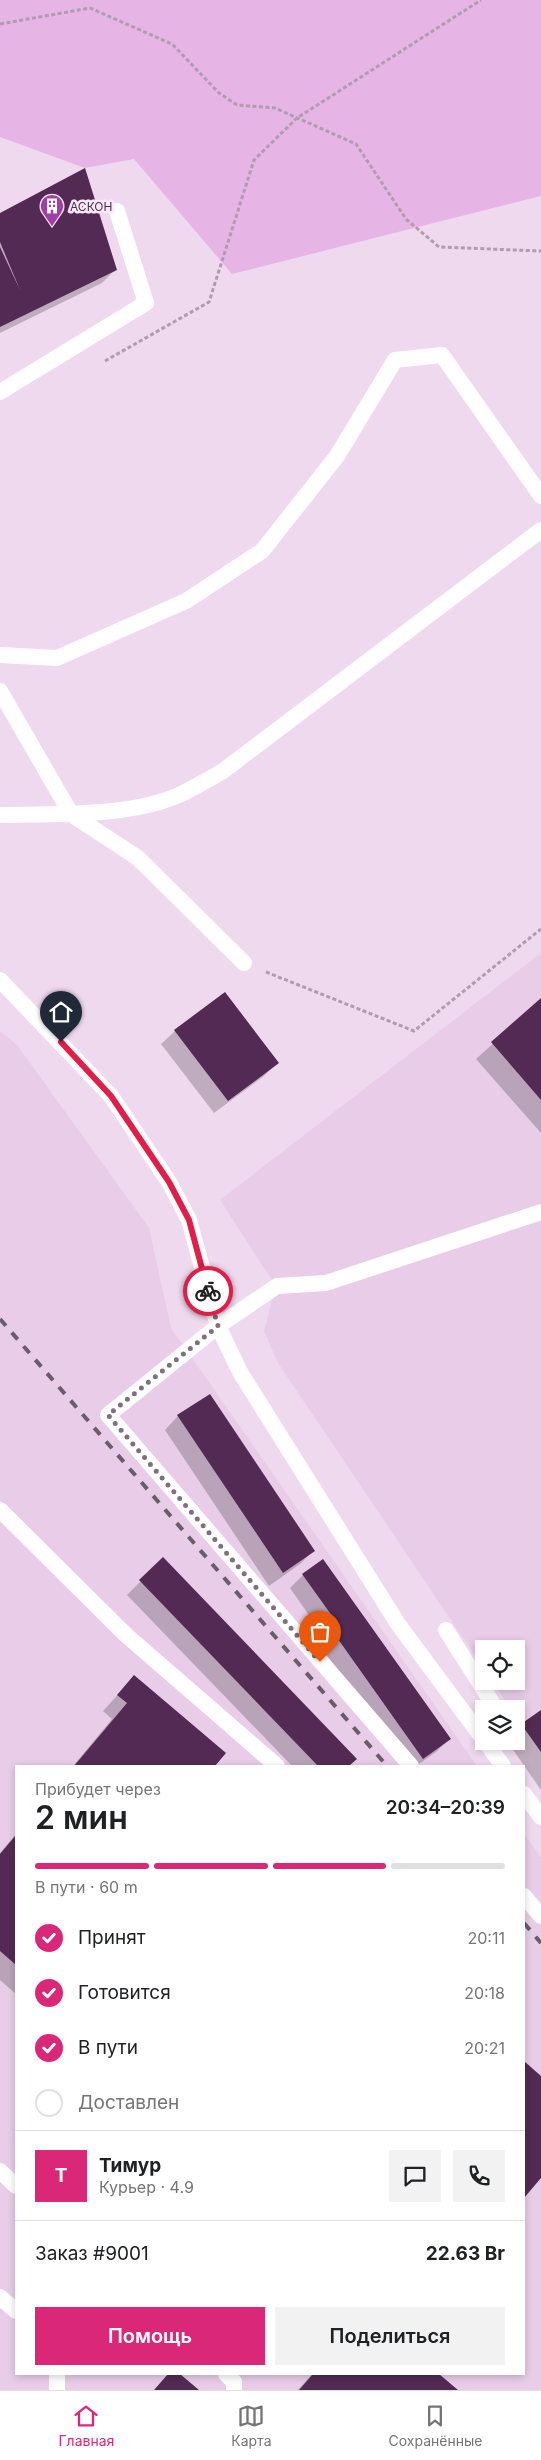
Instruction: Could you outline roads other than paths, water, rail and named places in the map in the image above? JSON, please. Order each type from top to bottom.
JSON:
[{"type":"lane","points":[[0,392],[146,303],[117,211]]},
{"type":"lane","points":[[0,655],[57,658],[186,601],[262,551],[337,456],[396,360],[442,355],[541,496]]},
{"type":"lane","points":[[0,815],[71,814],[144,806],[179,795],[223,770],[541,530]]},
{"type":"lane","points":[[0,690],[5,713],[71,814],[138,858],[244,963]]},
{"type":"lane","points":[[0,980],[111,1096],[169,1182],[189,1220],[218,1326],[240,1372],[398,1624],[475,1725]]},
{"type":"lane","points":[[410,1765],[108,1415],[218,1326],[276,1286],[326,1283],[541,1212]]},
{"type":"lane","points":[[0,1510],[126,1635],[276,1765]]},
{"type":"lane","points":[[446,1630],[490,1700]]},
{"type":"lane","points":[[493,1750],[502,1765]]},
{"type":"lane","points":[[525,1795],[541,1817]]},
{"type":"lane","points":[[525,1897],[541,1916]]},
{"type":"lane","points":[[0,2172],[15,2185]]},
{"type":"lane","points":[[0,2297],[15,2310]]},
{"type":"lane","points":[[57,2390],[58,2375]]},
{"type":"lane","points":[[227,2375],[234,2382],[234,2390]]},
{"type":"railway","points":[[0,1319],[386,1765]]},
{"type":"railway","points":[[525,1924],[541,1943]]},
{"type":"place","name":"АСКОН","points":[[52,227]]}]
